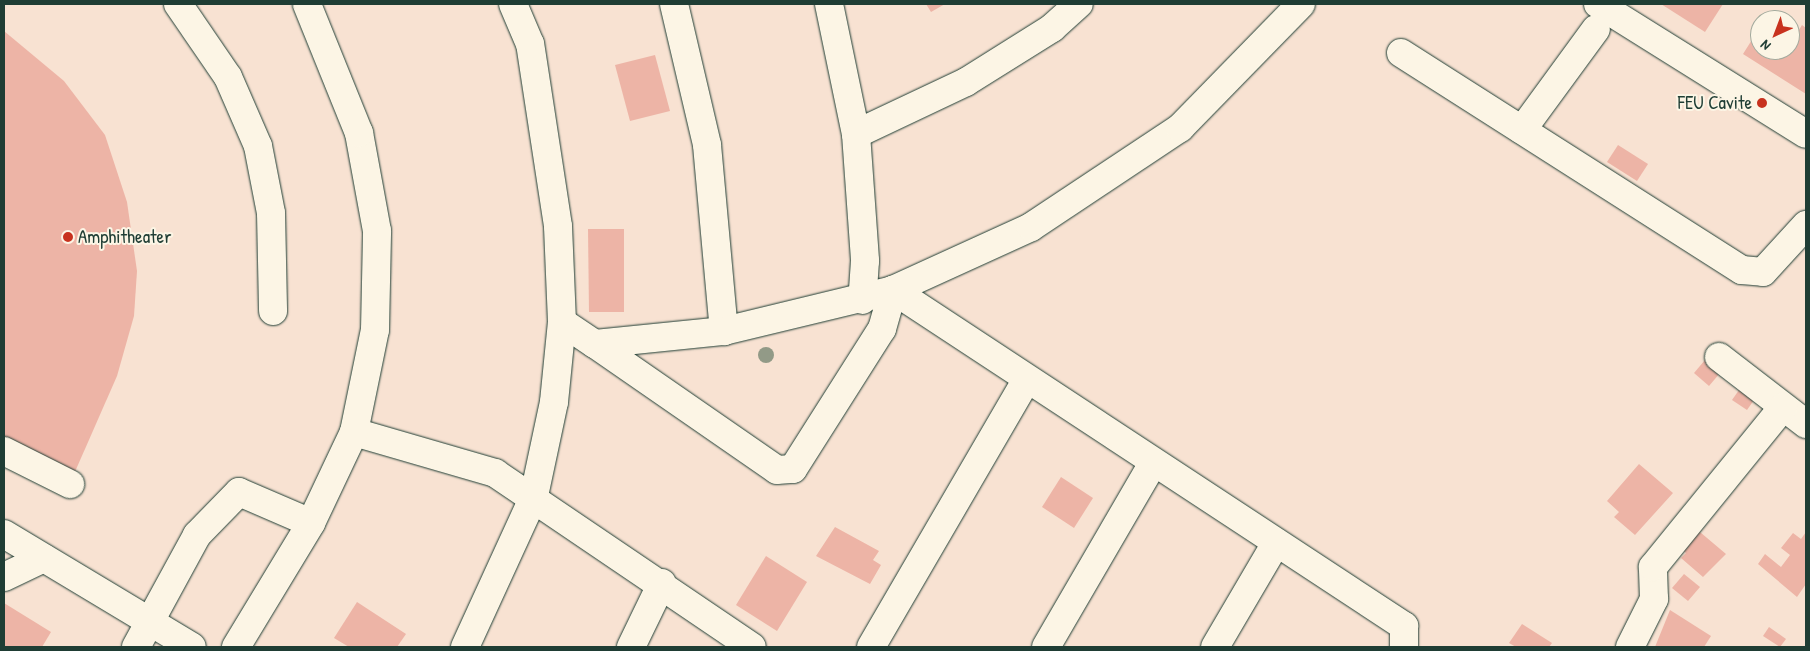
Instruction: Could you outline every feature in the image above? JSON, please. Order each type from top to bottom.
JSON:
[{"type":"street","points":[[236,647],[311,523],[354,432],[375,330],[376,231],[359,133],[307,4]]},
{"type":"street","points":[[465,647],[534,496],[554,402],[562,322],[558,226],[530,44],[513,4]]},
{"type":"street","points":[[674,4],[707,145],[724,331]]},
{"type":"street","points":[[829,4],[856,134],[864,261],[862,300]]},
{"type":"street","points":[[856,134],[966,82],[1052,28],[1079,4]]},
{"type":"street","points":[[595,344],[724,331],[862,300],[894,290],[1031,227],[1180,128],[1301,4]]},
{"type":"street","points":[[190,7],[228,77],[258,146],[271,213],[273,311]]},
{"type":"street","points":[[1522,130],[1597,16],[1806,134]]},
{"type":"street","points":[[1401,53],[1742,270],[1763,272],[1806,225]]},
{"type":"street","points":[[562,322],[777,470],[793,469],[882,330],[894,290]]},
{"type":"street","points":[[894,290],[1026,381],[1404,626],[1404,647]]},
{"type":"street","points":[[1719,357],[1806,424]]},
{"type":"street","points":[[870,647],[1026,381]]},
{"type":"street","points":[[1630,647],[1654,599],[1653,567],[1783,407]]},
{"type":"street","points":[[354,432],[495,473],[534,496],[752,647]]},
{"type":"street","points":[[4,451],[70,484]]},
{"type":"street","points":[[1046,647],[1153,463]]},
{"type":"street","points":[[136,647],[152,622],[196,535],[239,492],[311,523]]},
{"type":"street","points":[[4,534],[192,647]]},
{"type":"street","points":[[1215,647],[1276,543]]},
{"type":"street","points":[[4,577],[44,558]]},
{"type":"street","points":[[631,647],[662,583]]},
{"type":"building","points":[[926,4],[945,4],[931,12]]},
{"type":"building","points":[[1661,4],[1723,4],[1705,32]]},
{"type":"building","points":[[1802,25],[1806,28],[1806,94],[1752,60],[1800,60],[1800,28]]},
{"type":"building","name":"Amphitheater","points":[[4,31],[64,81],[105,135],[127,202],[137,271],[134,316],[117,376],[74,474],[4,440]]},
{"type":"building","points":[[1750,43],[1750,58],[1743,54]]},
{"type":"building","points":[[655,55],[670,111],[630,121],[615,65]]},
{"type":"building","points":[[1618,145],[1648,164],[1637,181],[1607,162]]},
{"type":"building","points":[[588,229],[624,229],[624,312],[589,312]]},
{"type":"building","points":[[1705,360],[1720,373],[1709,386],[1694,373]]},
{"type":"building","points":[[1739,390],[1754,400],[1747,410],[1732,400]]},
{"type":"building","points":[[1639,464],[1673,493],[1635,535],[1614,517],[1619,512],[1607,501]]},
{"type":"building","points":[[1061,477],[1093,498],[1074,528],[1042,507]]},
{"type":"building","points":[[835,527],[879,551],[873,560],[881,565],[870,584],[816,556]]},
{"type":"building","points":[[1694,527],[1726,554],[1703,577],[1681,558],[1686,553],[1678,546]]},
{"type":"building","points":[[1806,532],[1806,584],[1797,597],[1758,564],[1765,554],[1781,567],[1790,555],[1781,548],[1793,533],[1801,539]]},
{"type":"building","points":[[766,556],[807,582],[777,631],[736,605]]},
{"type":"building","points":[[1684,574],[1700,587],[1688,601],[1672,588]]},
{"type":"building","points":[[357,602],[406,634],[397,647],[349,647],[334,638]]},
{"type":"building","points":[[4,603],[51,632],[42,647],[4,647]]},
{"type":"building","points":[[1670,610],[1711,636],[1704,647],[1655,647]]},
{"type":"building","points":[[1522,624],[1552,643],[1549,647],[1516,647],[1509,643]]},
{"type":"building","points":[[1769,627],[1786,639],[1780,647],[1763,636]]},
{"type":"place","name":"FEU Cavite","points":[[1762,103]]},
{"type":"place","name":"Amphitheater","points":[[68,237]]}]
